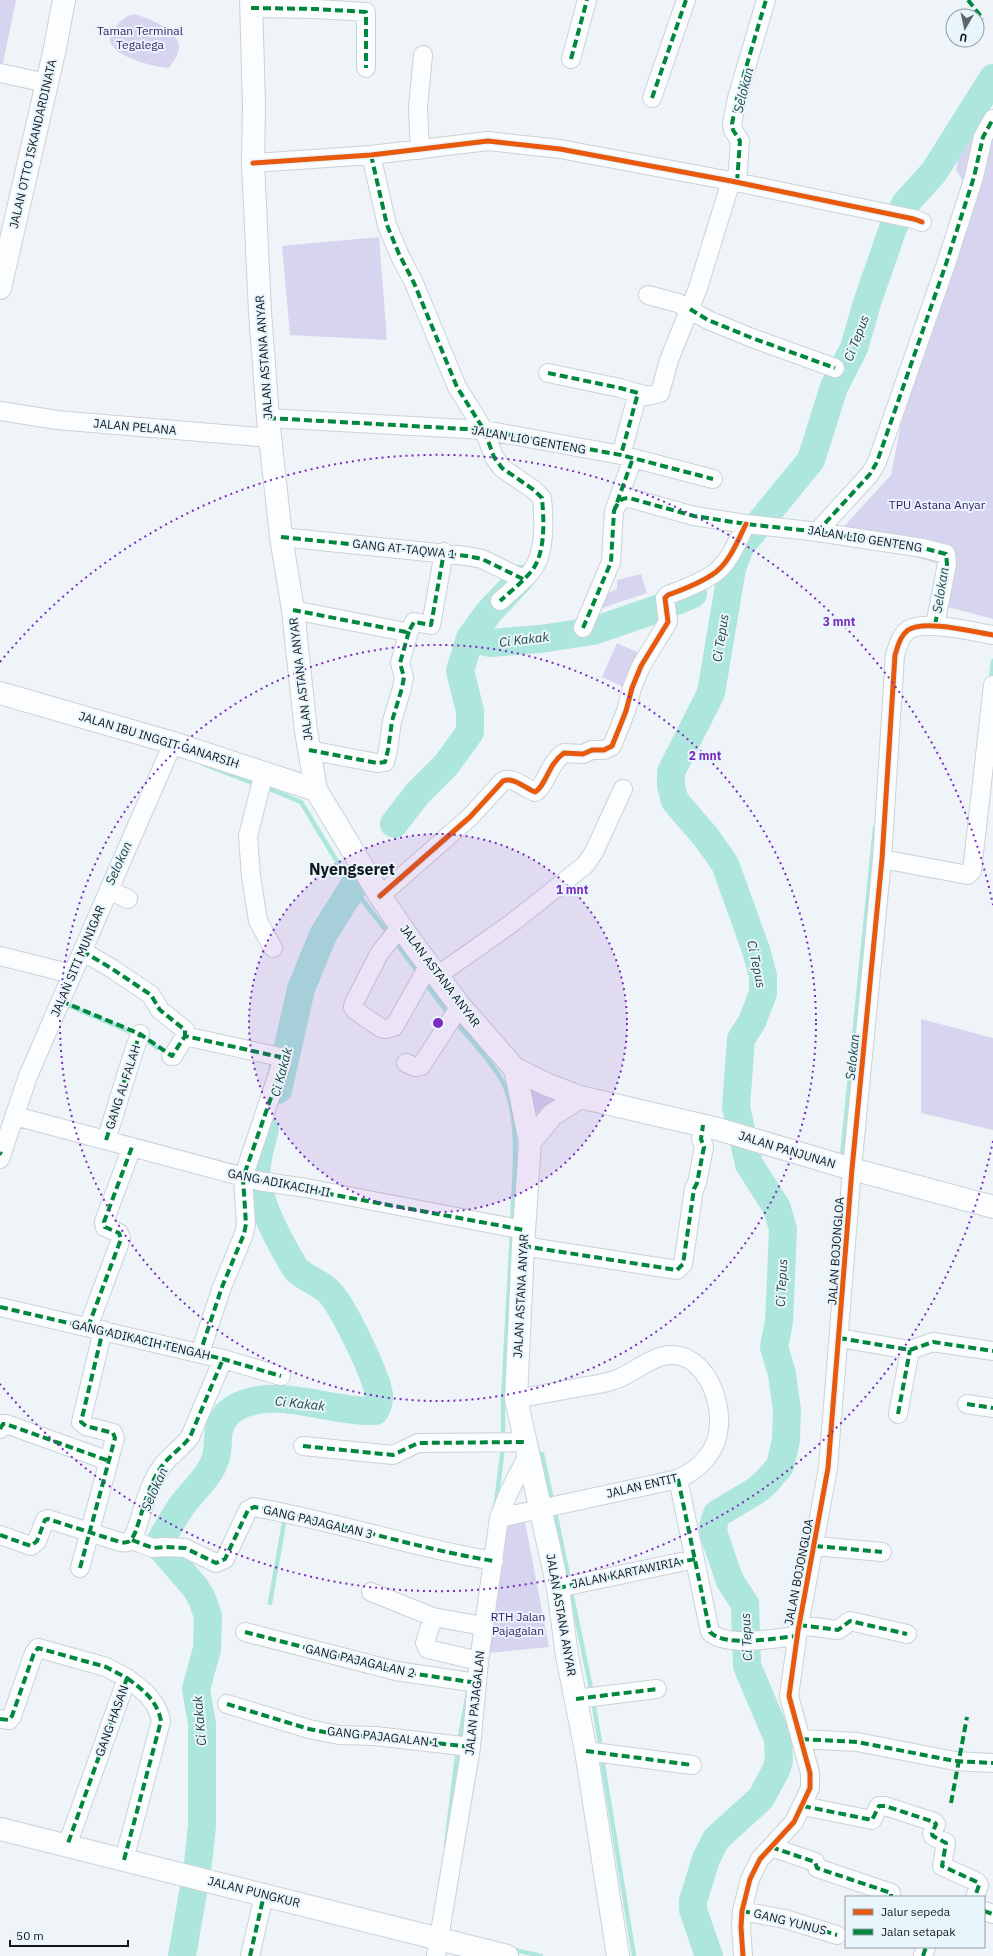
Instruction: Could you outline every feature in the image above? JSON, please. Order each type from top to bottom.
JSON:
[{"type":"main road","name":"JALAN OTTO ISKANDARDINATA","points":[[0,288],[47,83],[64,0]]},
{"type":"main road","name":"JALAN ASTANA ANYAR","points":[[251,4],[253,163],[260,312],[269,428],[281,537],[293,610],[309,750],[316,790],[380,896],[433,971],[460,1006],[515,1069],[530,1142],[523,1238],[516,1399],[558,1588],[567,1656],[582,1699],[586,1751],[618,1956]]},
{"type":"main road","name":"JALAN IBU INGGIT GANARSIH","points":[[0,693],[174,744],[316,790]]},
{"type":"main road","name":"JALAN PANJUNAN","points":[[515,1069],[548,1085],[580,1097],[711,1127],[852,1169],[993,1208]]},
{"type":"main road","points":[[530,1142],[552,1115],[580,1097]]},
{"type":"main road","name":"JALAN PUNGKUR","points":[[0,1829],[67,1846],[124,1856],[182,1874],[264,1895],[437,1947],[507,1956]]},
{"type":"street","points":[[571,59],[587,0]]},
{"type":"street","points":[[652,98],[686,0]]},
{"type":"street","points":[[548,373],[620,388],[647,396],[660,393],[669,360],[706,265],[734,181],[740,141],[733,130],[732,124],[737,98],[766,0]]},
{"type":"street","points":[[251,4],[366,12],[366,68]]},
{"type":"street","points":[[420,150],[418,108],[423,55]]},
{"type":"street","points":[[0,73],[47,83]]},
{"type":"street","points":[[817,532],[870,474],[877,462],[948,257],[974,177],[983,137],[993,119]]},
{"type":"street","points":[[253,163],[370,155],[488,141],[560,149],[734,181],[918,221]]},
{"type":"street","points":[[370,155],[387,225],[399,254],[414,283],[457,386],[484,430],[494,457],[502,468],[534,490],[542,498],[542,531],[537,561],[530,573],[522,578],[500,601]]},
{"type":"street","points":[[648,295],[690,309],[708,320],[752,338],[835,368]]},
{"type":"street","points":[[583,628],[611,562],[614,511],[627,456],[638,393]]},
{"type":"street","name":"JALAN PELANA","points":[[0,411],[64,421],[269,428]]},
{"type":"street","name":"JALAN LIO GENTENG","points":[[269,428],[484,430],[627,456],[713,479]]},
{"type":"street","points":[[380,896],[470,817],[503,781],[507,779],[513,780],[535,792],[542,787],[551,766],[564,753],[583,754],[592,750],[604,750],[612,746],[626,711],[632,688],[641,666],[668,622],[665,598],[668,595],[716,572],[724,563],[744,526],[629,498],[624,498],[619,501],[614,511]]},
{"type":"street","name":"JALAN LIO GENTENG","points":[[744,526],[783,527],[923,548],[946,554],[947,564],[935,625]]},
{"type":"street","name":"GANG AT-TAQWA 1","points":[[281,537],[444,552],[482,559],[522,578]]},
{"type":"street","points":[[309,750],[376,763],[385,762],[392,721],[404,677],[400,662],[409,631],[414,622],[432,624],[444,552]]},
{"type":"street","points":[[293,610],[406,632],[409,631]]},
{"type":"street","points":[[935,625],[993,635]]},
{"type":"street","name":"JALAN BOJONGLOA","points":[[743,1956],[741,1927],[750,1879],[760,1859],[807,1807],[810,1788],[810,1773],[789,1696],[798,1632],[828,1468],[852,1169],[882,860],[896,654],[901,638],[908,629],[935,625]]},
{"type":"street","points":[[882,860],[968,875],[972,872],[993,685]]},
{"type":"street","name":"JALAN SITI MUNIGAR","points":[[1,1155],[28,1076],[70,973],[82,952],[174,744]]},
{"type":"street","points":[[264,773],[248,836],[251,876],[258,921],[273,948]]},
{"type":"street","points":[[401,926],[379,954],[353,1007],[356,1011],[384,1029],[394,1027],[433,971],[512,923],[585,865],[594,852],[623,789]]},
{"type":"street","points":[[109,890],[128,899]]},
{"type":"street","points":[[82,952],[111,968],[151,995],[160,1010],[185,1030],[185,1036],[173,1056],[170,1056]]},
{"type":"street","points":[[0,956],[70,973]]},
{"type":"street","points":[[406,1063],[415,1067],[421,1066],[460,1006]]},
{"type":"street","name":"GANG AL FALAH","points":[[106,1140],[122,1090],[125,1074],[140,1034]]},
{"type":"street","points":[[185,1036],[280,1057],[282,1066],[251,1179],[244,1234],[222,1287],[200,1353]]},
{"type":"street","name":"GANG ADIKACIH II","points":[[15,1116],[251,1179],[306,1188],[523,1238],[678,1270],[683,1264],[694,1189],[704,1147],[701,1139],[711,1127]]},
{"type":"street","points":[[80,1568],[115,1436],[113,1433],[86,1426],[81,1422],[98,1331],[121,1240],[119,1233],[105,1227],[104,1222],[132,1147]]},
{"type":"street","name":"GANG ADIKACIH TENGAH","points":[[0,1307],[98,1331],[200,1353],[280,1376]]},
{"type":"street","points":[[839,1338],[910,1350],[933,1342],[993,1351]]},
{"type":"street","points":[[898,1414],[910,1350]]},
{"type":"street","name":"JALAN ENTIT","points":[[499,1518],[678,1479],[692,1473],[708,1457],[715,1446],[719,1434],[720,1420],[715,1395],[703,1371],[688,1358],[672,1355],[661,1356],[613,1381],[516,1399]]},
{"type":"street","points":[[129,1541],[157,1474],[168,1458],[184,1446],[190,1436],[224,1359]]},
{"type":"street","points":[[967,1404],[993,1408]]},
{"type":"street","points":[[0,1429],[3,1424],[6,1424],[109,1461]]},
{"type":"street","points":[[304,1446],[393,1455],[418,1443],[527,1449]]},
{"type":"street","name":"JALAN PAJAGALAN","points":[[437,1947],[471,1747],[472,1682],[480,1626],[494,1561],[499,1518],[527,1449]]},
{"type":"street","points":[[678,1479],[710,1632],[714,1636],[733,1641],[798,1632],[838,1630],[850,1621],[907,1634]]},
{"type":"street","name":"GANG PAJAGALAN 3","points":[[0,1535],[31,1546],[37,1541],[45,1520],[48,1519],[89,1532],[153,1548],[185,1548],[212,1562],[221,1562],[230,1550],[248,1510],[254,1507],[303,1516],[429,1548],[494,1561]]},
{"type":"street","points":[[814,1546],[882,1552]]},
{"type":"street","name":"JALAN KARTAWIRIA","points":[[558,1588],[695,1559]]},
{"type":"street","points":[[372,1592],[433,1617],[480,1626]]},
{"type":"street","points":[[433,1617],[426,1643],[428,1649],[475,1660]]},
{"type":"street","name":"GANG PAJAGALAN 2","points":[[245,1632],[396,1671],[472,1682]]},
{"type":"street","name":"GANG HASAN","points":[[0,1719],[9,1720],[12,1716],[34,1653],[38,1648],[106,1667],[126,1682],[67,1846]]},
{"type":"street","points":[[124,1856],[161,1721],[156,1703],[143,1690],[126,1682]]},
{"type":"street","points":[[582,1699],[657,1689]]},
{"type":"street","name":"GANG PAJAGALAN 1","points":[[227,1704],[309,1729],[339,1735],[375,1736],[471,1747]]},
{"type":"street","points":[[801,1739],[857,1742],[955,1761],[993,1763]]},
{"type":"street","points":[[586,1751],[692,1766]]},
{"type":"street","points":[[807,1807],[872,1820],[879,1806],[884,1806],[934,1822],[936,1824],[932,1834],[946,1843],[942,1866],[977,1882],[979,1885],[975,1896]]},
{"type":"street","points":[[771,1847],[815,1862],[817,1868],[891,1893],[891,1896]]},
{"type":"street","points":[[250,1956],[264,1895]]},
{"type":"street","name":"GANG YUNUS","points":[[745,1911],[785,1920],[837,1935]]},
{"type":"green space","points":[[0,0],[16,0],[0,77]]},
{"type":"green space","name":"Taman Terminal Tegalega","points":[[134,14],[147,18],[169,30],[178,42],[178,51],[169,68],[151,65],[128,57],[112,45],[110,37],[114,28],[126,17]]},
{"type":"green space","name":"TPU Astana Anyar","points":[[976,130],[990,133],[993,131],[993,619],[936,604],[942,565],[838,533],[891,475],[921,322],[970,192],[956,170],[960,148]]},
{"type":"green space","points":[[379,237],[387,340],[290,335],[282,246]]},
{"type":"green space","points":[[641,574],[647,593],[599,609],[602,596],[617,589],[617,580]]},
{"type":"green space","points":[[617,643],[641,654],[625,688],[602,677]]},
{"type":"green space","points":[[921,1019],[993,1038],[993,1130],[921,1113]]},
{"type":"green space","points":[[531,1088],[553,1095],[553,1105],[541,1114],[531,1111],[527,1092]]},
{"type":"green space","name":"RTH Jalan Pajagalan","points":[[525,1522],[549,1647],[488,1653],[504,1527]]},
{"type":"waterway","name":"Ci Tepus","points":[[709,1956],[693,1910],[693,1901],[706,1859],[716,1839],[761,1798],[776,1770],[779,1761],[778,1739],[747,1666],[745,1604],[730,1581],[714,1535],[713,1526],[717,1514],[757,1490],[780,1466],[786,1440],[787,1410],[782,1374],[774,1347],[779,1322],[783,1229],[777,1208],[749,1164],[736,1107],[741,1039],[752,1022],[763,993],[763,976],[756,950],[725,864],[706,837],[675,801],[671,786],[671,772],[711,693],[732,568],[740,547],[811,460],[834,387],[854,348],[867,303],[893,228],[905,204],[934,172],[993,78]]},
{"type":"waterway","points":[[470,638],[489,612],[520,579]]},
{"type":"waterway","name":"Ci Kakak","points":[[394,824],[417,794],[446,765],[470,732],[470,711],[460,671],[470,638],[490,643],[540,639],[593,631],[657,609],[693,594]]},
{"type":"waterway","name":"Selokan","points":[[991,681],[993,661]]},
{"type":"waterway","name":"Selokan","points":[[203,764],[255,784]]},
{"type":"waterway","name":"Selokan","points":[[265,787],[301,802],[353,888],[389,934]]},
{"type":"waterway","name":"Selokan","points":[[838,1155],[842,1156],[875,828]]},
{"type":"waterway","name":"Ci Kakak","points":[[278,1090],[301,989],[323,935],[353,887]]},
{"type":"waterway","points":[[394,940],[419,974]]},
{"type":"waterway","points":[[424,982],[449,1014]]},
{"type":"waterway","name":"Selokan","points":[[63,1003],[135,1034]]},
{"type":"waterway","points":[[455,1021],[492,1065],[508,1093],[512,1110],[515,1148],[512,1221]]},
{"type":"waterway","name":"Selokan","points":[[144,1038],[157,1048]]},
{"type":"waterway","name":"Ci Kakak","points":[[182,1956],[198,1863],[202,1826],[202,1724],[196,1689],[207,1649],[208,1616],[202,1599],[195,1587],[162,1549],[160,1544],[161,1540],[174,1517],[203,1481],[215,1461],[218,1448],[219,1430],[222,1421],[228,1413],[244,1404],[263,1399],[282,1399],[363,1411],[375,1411],[379,1400],[377,1387],[367,1360],[336,1300],[326,1289],[297,1270],[281,1244],[268,1217],[259,1190],[257,1177],[258,1156],[265,1129]]},
{"type":"waterway","points":[[503,1436],[503,1400],[512,1232]]},
{"type":"waterway","name":"Selokan","points":[[280,1380],[280,1399]]},
{"type":"waterway","points":[[496,1504],[503,1446]]},
{"type":"waterway","points":[[542,1454],[552,1500]]},
{"type":"waterway","points":[[555,1512],[569,1580]]},
{"type":"waterway","points":[[270,1603],[285,1517]]},
{"type":"waterway","points":[[571,1592],[592,1693]]},
{"type":"waterway","points":[[459,1742],[468,1692]]},
{"type":"waterway","points":[[593,1701],[600,1742]]},
{"type":"waterway","points":[[446,1846],[458,1748]]},
{"type":"waterway","points":[[602,1759],[634,1956]]},
{"type":"waterway","points":[[511,1949],[541,1956]]},
{"type":"marked path","points":[[571,59],[587,0]]},
{"type":"marked path","points":[[652,98],[686,0]]},
{"type":"marked path","points":[[737,182],[740,141],[733,130],[732,124],[737,98],[766,0]]},
{"type":"marked path","points":[[968,0],[974,8]]},
{"type":"marked path","points":[[251,8],[316,9],[366,12],[366,68]]},
{"type":"marked path","points":[[817,532],[870,474],[877,462],[946,264],[974,177],[983,137],[993,119]]},
{"type":"marked path","points":[[371,155],[387,225],[399,254],[414,283],[457,387],[484,430],[494,457],[502,468],[534,490],[542,498],[543,537],[539,557],[530,573],[500,601]]},
{"type":"marked path","points":[[690,309],[708,320],[752,338],[835,368]]},
{"type":"marked path","points":[[548,373],[638,393],[621,455]]},
{"type":"marked path","points":[[268,418],[484,430],[621,455],[713,479]]},
{"type":"marked path","points":[[583,628],[611,562],[614,511],[633,458]]},
{"type":"marked path","points":[[614,511],[621,500],[629,498],[694,516],[746,524],[811,531],[923,548],[946,554],[947,564],[935,625]]},
{"type":"marked path","points":[[281,537],[467,556],[482,559],[523,579]]},
{"type":"marked path","points":[[293,610],[406,632],[409,631],[414,622],[431,625],[444,552]]},
{"type":"marked path","points":[[309,750],[377,763],[385,762],[392,721],[402,688],[404,677],[400,663],[409,631]]},
{"type":"marked path","points":[[82,951],[111,968],[151,995],[160,1010],[185,1030],[185,1036]]},
{"type":"marked path","points":[[61,1001],[140,1034],[172,1056],[185,1036],[280,1057],[282,1066],[243,1178],[246,1224],[244,1234],[222,1287],[200,1353]]},
{"type":"marked path","points":[[106,1140],[140,1034]]},
{"type":"marked path","points":[[523,1246],[677,1270],[683,1264],[694,1189],[697,1183],[704,1147],[701,1139],[703,1125]]},
{"type":"marked path","points":[[88,1327],[121,1239],[119,1233],[105,1227],[104,1222],[132,1147]]},
{"type":"marked path","points":[[243,1178],[524,1230]]},
{"type":"marked path","points":[[0,1307],[223,1359],[281,1376]]},
{"type":"marked path","points":[[80,1568],[115,1438],[113,1433],[86,1426],[81,1422],[103,1330]]},
{"type":"marked path","points":[[839,1338],[910,1350],[933,1342],[993,1351]]},
{"type":"marked path","points":[[898,1414],[910,1350]]},
{"type":"marked path","points":[[0,1535],[31,1546],[37,1541],[45,1520],[48,1519],[120,1542],[126,1543],[129,1541],[135,1533],[146,1498],[157,1473],[165,1462],[190,1437],[223,1359]]},
{"type":"marked path","points":[[967,1404],[993,1408]]},
{"type":"marked path","points":[[0,1429],[3,1424],[6,1424],[109,1461]]},
{"type":"marked path","points":[[303,1446],[393,1455],[418,1443],[525,1442]]},
{"type":"marked path","points":[[678,1479],[710,1632],[717,1637],[739,1641],[797,1636]]},
{"type":"marked path","points":[[132,1540],[153,1548],[185,1548],[216,1563],[225,1559],[248,1510],[254,1507],[464,1556],[494,1561]]},
{"type":"marked path","points":[[815,1546],[882,1552]]},
{"type":"marked path","points":[[558,1588],[695,1559]]},
{"type":"marked path","points":[[799,1625],[838,1630],[850,1621],[907,1634]]},
{"type":"marked path","points":[[245,1632],[396,1671],[477,1683]]},
{"type":"marked path","points":[[0,1719],[9,1720],[12,1716],[34,1653],[38,1648],[106,1667],[127,1678],[67,1846]]},
{"type":"marked path","points":[[124,1860],[161,1721],[153,1701],[144,1691],[127,1678]]},
{"type":"marked path","points":[[576,1699],[657,1689]]},
{"type":"marked path","points":[[227,1704],[309,1729],[339,1735],[375,1736],[471,1747]]},
{"type":"marked path","points":[[951,1803],[967,1717]]},
{"type":"marked path","points":[[801,1739],[857,1742],[955,1761],[993,1763]]},
{"type":"marked path","points":[[586,1751],[692,1765]]},
{"type":"marked path","points":[[803,1806],[872,1820],[879,1806],[885,1806],[934,1822],[936,1824],[932,1834],[933,1836],[946,1843],[942,1866],[977,1882],[979,1885],[975,1896]]},
{"type":"marked path","points":[[771,1847],[815,1862],[817,1868],[891,1893],[891,1896]]},
{"type":"marked path","points":[[250,1956],[264,1895]]},
{"type":"marked path","points":[[742,1911],[785,1919],[837,1935]]},
{"type":"marked path","points":[[985,1911],[993,1914]]},
{"type":"marked path","points":[[923,1956],[926,1948]]},
{"type":"cycle path","points":[[253,163],[371,155],[488,141],[560,149],[731,181],[914,219],[922,222]]},
{"type":"cycle path","points":[[380,896],[470,817],[503,781],[515,781],[535,792],[542,785],[554,763],[564,753],[583,754],[592,750],[604,750],[612,746],[626,711],[632,688],[641,666],[668,622],[665,598],[668,595],[699,582],[716,572],[730,556],[746,524]]},
{"type":"cycle path","points":[[743,1956],[741,1927],[742,1911],[750,1879],[760,1859],[794,1822],[810,1788],[810,1773],[789,1696],[798,1631],[828,1468],[852,1169],[882,859],[895,655],[903,635],[908,630],[915,627],[949,627],[993,635]]},
{"type":"district","name":"Nyengseret","points":[[352,869]]}]
